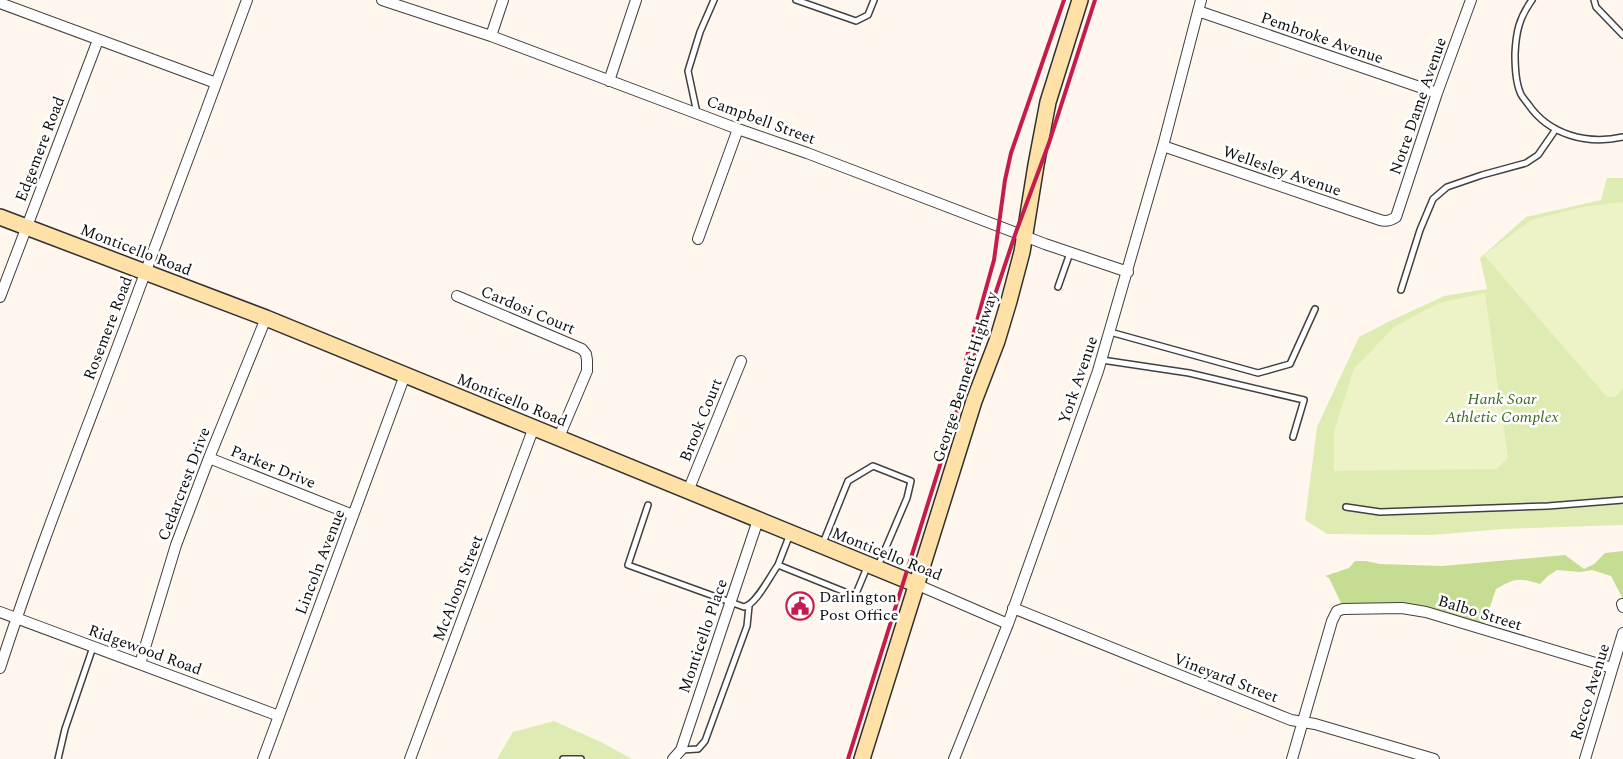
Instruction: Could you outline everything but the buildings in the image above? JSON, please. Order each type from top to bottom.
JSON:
[{"type":"street","name":"Rosemere Road","points":[[0,668],[16,618],[87,424],[146,272],[247,0]]},
{"type":"street","name":"Campbell Street","points":[[382,0],[491,36],[738,129],[816,156],[1024,236],[1128,272]]},
{"type":"street","points":[[491,36],[502,0]]},
{"type":"street","points":[[609,81],[636,0]]},
{"type":"street","name":"George Bennett Highway","points":[[862,759],[974,401],[1002,325],[1017,272],[1048,102],[1080,0]]},
{"type":"street","name":"York Avenue","points":[[954,759],[1008,624],[1102,360],[1163,146],[1201,0]]},
{"type":"street","name":"Notre Dame Avenue","points":[[1392,220],[1396,217],[1437,93],[1471,0]]},
{"type":"street","points":[[0,3],[216,83]]},
{"type":"street","name":"Pembroke Avenue","points":[[1198,11],[1437,93]]},
{"type":"street","name":"Edgemere Road","points":[[0,297],[98,40]]},
{"type":"street","points":[[698,239],[738,129]]},
{"type":"street","name":"Wellesley Avenue","points":[[1163,146],[1386,222],[1392,220]]},
{"type":"street","name":"Monticello Road","points":[[0,217],[266,318],[918,585],[1008,624]]},
{"type":"street","name":"Cardosi Court","points":[[458,296],[582,349],[586,354],[587,371],[559,437]]},
{"type":"street","name":"Cedarcrest Drive","points":[[140,664],[176,545],[266,318]]},
{"type":"street","name":"Brook Court","points":[[688,491],[741,360]]},
{"type":"street","name":"Lincoln Avenue","points":[[263,759],[405,375]]},
{"type":"street","name":"McAloon Street","points":[[410,759],[534,427]]},
{"type":"street","name":"Parker Drive","points":[[209,458],[353,515]]},
{"type":"street","name":"Monticello Place","points":[[673,759],[681,750],[758,520]]},
{"type":"street","name":"Vineyard Street","points":[[1013,608],[1291,720],[1434,759]]},
{"type":"street","name":"Balbo Street","points":[[1303,722],[1332,621],[1337,611],[1343,609],[1402,608],[1426,612],[1612,668]]},
{"type":"street","name":"Ridgewood Road","points":[[0,612],[279,716]]},
{"type":"street","name":"Rocco Avenue","points":[[1585,759],[1623,633]]},
{"type":"street","points":[[1292,759],[1303,722]]},
{"type":"lane","points":[[697,113],[688,71],[700,32],[714,0]]},
{"type":"lane","points":[[796,0],[856,21],[868,15],[874,0]]},
{"type":"lane","points":[[1532,0],[1523,13],[1516,36],[1515,66],[1520,92],[1532,110],[1550,126],[1572,137],[1590,140],[1623,138]]},
{"type":"lane","points":[[1594,0],[1596,7],[1623,36]]},
{"type":"lane","points":[[1401,290],[1420,230],[1433,199],[1447,187],[1526,163],[1538,155],[1556,129]]},
{"type":"lane","points":[[1058,286],[1070,252]]},
{"type":"lane","points":[[1110,332],[1258,373],[1290,364],[1315,309]]},
{"type":"lane","points":[[1102,360],[1189,373],[1304,400],[1292,437]]},
{"type":"lane","points":[[778,564],[855,596],[907,498],[911,481],[873,466],[848,480],[822,546]]},
{"type":"lane","points":[[1346,507],[1380,512],[1548,506],[1623,500]]},
{"type":"lane","points":[[648,505],[628,565],[744,607],[749,606]]},
{"type":"lane","points":[[681,750],[698,749],[705,740],[747,626],[749,606],[778,564],[790,533]]},
{"type":"lane","points":[[58,759],[65,729],[94,647]]},
{"type":"lane","points":[[563,759],[581,759]]},
{"type":"green space","name":"Hank Soar Athletic Complex","points":[[1607,178],[1623,178],[1623,525],[1503,529],[1432,535],[1327,534],[1305,520],[1317,427],[1359,337],[1444,296],[1487,289],[1480,258],[1526,217],[1601,200]]},
{"type":"green space","points":[[1623,202],[1623,388],[1615,397],[1606,396],[1484,255],[1531,220],[1582,207]]},
{"type":"green space","points":[[1485,293],[1508,458],[1496,469],[1334,471],[1334,431],[1354,369],[1394,327],[1439,303]]},
{"type":"green space","points":[[1623,551],[1623,599],[1611,576],[1592,570],[1580,572],[1557,570],[1540,584],[1518,580],[1509,582],[1496,589],[1484,625],[1412,604],[1343,607],[1329,578],[1325,576],[1349,568],[1355,561],[1380,564],[1442,566],[1565,555],[1584,569],[1594,564],[1605,553]]},
{"type":"green space","points":[[554,721],[601,742],[632,759],[497,759],[513,732]]},
{"type":"railway","points":[[966,360],[994,260],[1005,180],[1011,153],[1064,0]]},
{"type":"railway","points":[[848,759],[971,366],[1016,232],[1049,143],[1095,0]]},
{"type":"place","name":"Darlington Post Office","points":[[800,606]]}]
